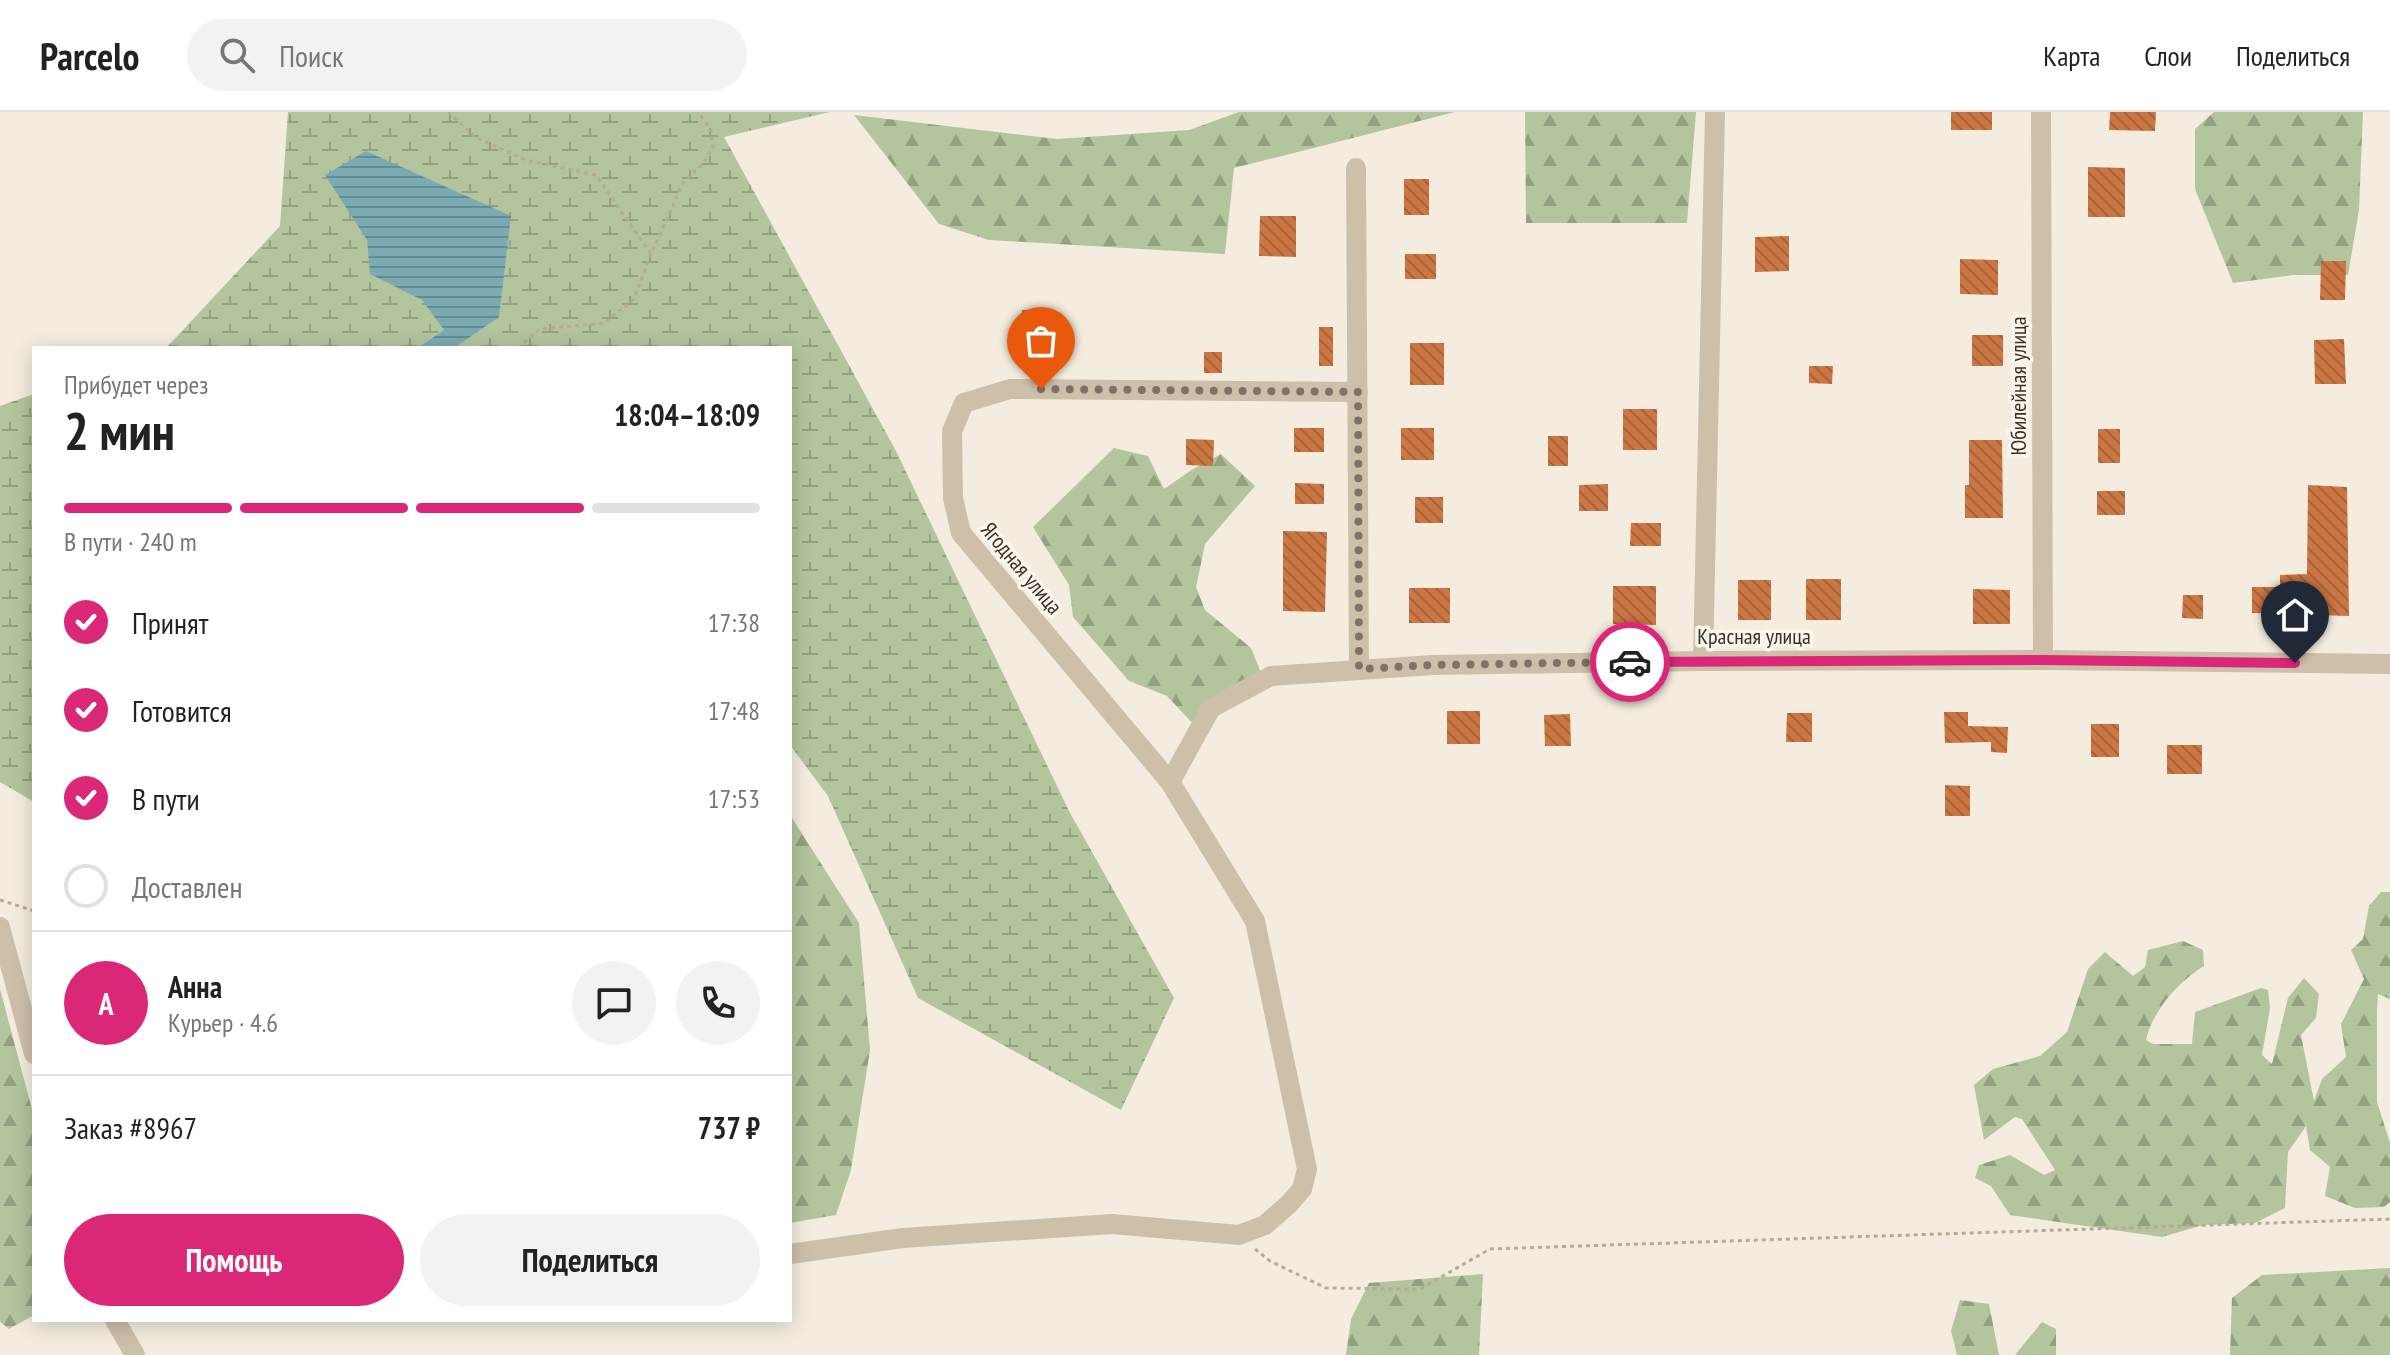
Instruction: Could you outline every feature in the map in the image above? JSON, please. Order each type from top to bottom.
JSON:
[{"type":"street","points":[[1703,661],[1715,112]]},
{"type":"street","name":"Юбилейная улица","points":[[2041,112],[2043,660]]},
{"type":"street","points":[[1356,168],[1359,669]]},
{"type":"street","name":"Ягодная улица","points":[[1239,1235],[1265,1225],[1289,1204],[1302,1189],[1307,1169],[1255,921],[1170,782],[961,533],[953,498],[952,431],[964,403],[1010,389],[1358,392]]},
{"type":"street","name":"Красная улица","points":[[1170,782],[1211,708],[1271,676],[1433,665],[1703,661],[2043,660],[2390,664]]},
{"type":"street","points":[[0,927],[32,1047]]},
{"type":"street","points":[[792,1254],[903,1238],[1112,1224],[1239,1235]]},
{"type":"street","points":[[116,1322],[135,1355]]},
{"type":"path","points":[[448,112],[477,138],[526,160],[596,175],[651,254]]},
{"type":"path","points":[[520,346],[540,329],[604,323],[634,299],[684,181],[703,164],[713,148],[711,130],[698,112]]},
{"type":"path","points":[[0,900],[32,910]]},
{"type":"path","points":[[1239,1235],[1270,1261],[1326,1288],[1420,1289],[1490,1249],[2390,1219]]},
{"type":"green space","points":[[288,112],[830,112],[724,137],[896,451],[1069,811],[1174,998],[1121,1110],[918,998],[828,796],[792,748],[792,346],[168,346],[280,226]]},
{"type":"green space","points":[[1239,112],[1455,112],[1234,168],[1225,254],[989,240],[939,224],[854,115],[1057,139],[1189,130]]},
{"type":"green space","points":[[1525,112],[1696,112],[1687,223],[1526,223]]},
{"type":"green space","points":[[2214,112],[2363,112],[2359,210],[2348,275],[2293,275],[2233,283],[2195,189],[2195,129]]},
{"type":"green space","points":[[32,395],[32,801],[0,782],[0,406]]},
{"type":"green space","points":[[1114,448],[1148,456],[1164,489],[1221,454],[1255,486],[1205,544],[1196,587],[1205,610],[1251,648],[1261,673],[1196,727],[1167,696],[1129,681],[1073,617],[1069,585],[1033,527]]},
{"type":"green space","points":[[792,818],[859,923],[870,1050],[851,1170],[836,1215],[792,1223]]},
{"type":"green space","points":[[2381,892],[2390,892],[2390,999],[2378,994],[2377,1009],[2377,1102],[2390,1143],[2390,1202],[2384,1207],[2355,1208],[2325,1196],[2330,1167],[2310,1150],[2306,1126],[2288,1152],[2285,1208],[2255,1223],[2203,1225],[2162,1237],[2010,1215],[1991,1186],[1975,1178],[1979,1165],[2010,1155],[2044,1175],[2055,1170],[2022,1119],[2015,1117],[1984,1140],[1974,1085],[1993,1069],[2040,1056],[2067,1032],[2088,969],[2105,952],[2133,976],[2145,967],[2148,950],[2183,941],[2203,950],[2204,966],[2176,989],[2154,1018],[2146,1040],[2153,1044],[2192,1044],[2195,1012],[2261,988],[2268,990],[2270,1008],[2262,1055],[2272,1064],[2288,998],[2304,978],[2319,994],[2316,1018],[2301,1035],[2314,1101],[2322,1079],[2346,1057],[2341,1024],[2364,979],[2351,950],[2363,939],[2369,906]]},
{"type":"green space","points":[[0,989],[32,1109],[32,1316],[9,1329],[0,1322]]},
{"type":"green space","points":[[2390,1268],[2390,1355],[2230,1355],[2232,1298],[2262,1275]]},
{"type":"green space","points":[[1483,1274],[1479,1355],[1346,1355],[1351,1319],[1369,1283]]},
{"type":"green space","points":[[1960,1300],[1989,1304],[1999,1355],[1957,1355],[1951,1331]]},
{"type":"green space","points":[[2042,1322],[2056,1329],[2056,1355],[2015,1355]]},
{"type":"water","points":[[366,151],[511,216],[499,317],[457,346],[421,346],[444,330],[422,300],[370,274],[367,240],[325,175]]},
{"type":"building","points":[[1951,112],[1992,112],[1992,130],[1951,130]]},
{"type":"building","points":[[2110,112],[2156,112],[2155,131],[2109,130]]},
{"type":"building","points":[[2088,167],[2125,168],[2125,217],[2088,217]]},
{"type":"building","points":[[1404,179],[1429,179],[1429,215],[1404,215]]},
{"type":"building","points":[[1260,216],[1296,216],[1296,257],[1259,256]]},
{"type":"building","points":[[1789,236],[1789,271],[1755,272],[1755,237]]},
{"type":"building","points":[[1405,254],[1436,254],[1436,279],[1405,279]]},
{"type":"building","points":[[1960,259],[1998,260],[1998,295],[1960,294]]},
{"type":"building","points":[[2321,261],[2346,261],[2345,300],[2320,300]]},
{"type":"building","points":[[1022,310],[1056,310],[1056,346],[1022,346]]},
{"type":"building","points":[[1319,327],[1333,327],[1333,366],[1319,366]]},
{"type":"building","points":[[1972,335],[2003,335],[2003,366],[1972,366]]},
{"type":"building","points":[[2344,339],[2346,384],[2315,384],[2314,340]]},
{"type":"building","points":[[1410,343],[1444,343],[1444,385],[1410,385]]},
{"type":"building","points":[[1204,352],[1222,352],[1222,373],[1204,373]]},
{"type":"building","points":[[1809,366],[1833,366],[1832,384],[1809,383]]},
{"type":"building","points":[[1623,409],[1657,409],[1657,450],[1623,450]]},
{"type":"building","points":[[1294,428],[1324,428],[1324,452],[1294,452]]},
{"type":"building","points":[[1401,428],[1434,428],[1434,460],[1401,460]]},
{"type":"building","points":[[2098,429],[2120,429],[2120,463],[2098,463]]},
{"type":"building","points":[[1548,436],[1568,436],[1568,466],[1548,466]]},
{"type":"building","points":[[1186,439],[1214,440],[1213,466],[1186,465]]},
{"type":"building","points":[[1969,440],[2002,440],[2003,518],[1965,518]]},
{"type":"building","points":[[1295,483],[1324,484],[1324,504],[1295,504]]},
{"type":"building","points":[[1608,484],[1608,511],[1579,511],[1579,485]]},
{"type":"building","points":[[2308,485],[2347,487],[2349,616],[2252,613],[2252,587],[2280,587],[2280,575],[2307,574]]},
{"type":"building","points":[[2097,491],[2125,491],[2125,515],[2097,515]]},
{"type":"building","points":[[1415,497],[1443,497],[1443,523],[1415,523]]},
{"type":"building","points":[[1631,523],[1661,523],[1661,546],[1630,546]]},
{"type":"building","points":[[1283,531],[1327,532],[1325,612],[1283,611]]},
{"type":"building","points":[[1806,579],[1841,579],[1841,620],[1806,620]]},
{"type":"building","points":[[1738,580],[1771,580],[1771,620],[1738,620]]},
{"type":"building","points":[[1613,586],[1656,586],[1656,625],[1613,624]]},
{"type":"building","points":[[1409,588],[1450,588],[1450,623],[1409,623]]},
{"type":"building","points":[[1973,589],[2010,590],[2010,624],[1973,624]]},
{"type":"building","points":[[2183,595],[2203,595],[2203,619],[2182,618]]},
{"type":"building","points":[[1447,711],[1480,711],[1480,744],[1447,744]]},
{"type":"building","points":[[1944,712],[1968,712],[1968,726],[2008,727],[2007,753],[1991,752],[1991,742],[1945,743]]},
{"type":"building","points":[[1787,713],[1812,713],[1812,742],[1786,742]]},
{"type":"building","points":[[1570,714],[1571,746],[1545,746],[1544,715]]},
{"type":"building","points":[[2091,724],[2119,724],[2119,757],[2091,757]]},
{"type":"building","points":[[2167,745],[2202,745],[2202,774],[2167,774]]},
{"type":"building","points":[[1945,785],[1970,786],[1970,816],[1945,816]]},
{"type":"way so far","points":[[1041,389],[1358,392],[1359,669],[1630,662]]},
{"type":"route","points":[[1630,662],[2043,660],[2295,663]]}]
